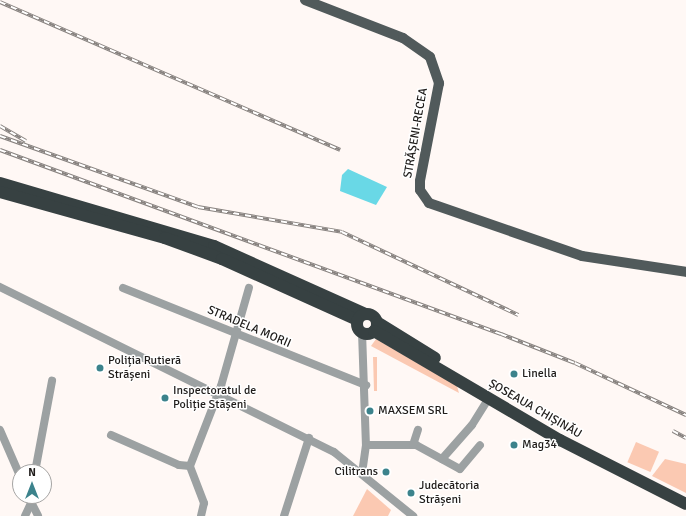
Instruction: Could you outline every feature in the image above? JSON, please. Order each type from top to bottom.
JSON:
[{"type":"highway","points":[[0,183],[207,244],[340,302],[361,317]]},
{"type":"highway","points":[[0,192],[165,238],[222,258],[361,317],[371,314],[376,326],[534,418],[686,496]]},
{"type":"highway","points":[[361,317],[362,332],[376,326]]},
{"type":"highway","name":"ȘOSEAUA CHIȘINĂU","points":[[376,326],[488,398],[606,464],[686,504]]},
{"type":"main road","name":"STRĂȘENI-RECEA","points":[[305,0],[403,38],[430,57],[438,83],[420,181],[420,190],[429,203],[582,256],[686,272]]},
{"type":"street","points":[[0,287],[216,395],[309,438],[362,474],[413,516]]},
{"type":"street","name":"STRADELA MORII","points":[[123,288],[235,335],[366,385]]},
{"type":"street","points":[[201,516],[204,503],[190,466],[216,395],[249,288]]},
{"type":"street","points":[[362,332],[366,385],[366,445],[362,474]]},
{"type":"street","points":[[36,464],[52,381]]},
{"type":"street","points":[[442,459],[472,425],[488,398]]},
{"type":"street","points":[[0,430],[15,464]]},
{"type":"street","points":[[412,445],[418,430]]},
{"type":"street","points":[[112,435],[179,465],[190,466]]},
{"type":"street","points":[[284,516],[309,438]]},
{"type":"street","points":[[366,445],[412,445],[460,469],[480,445]]},
{"type":"street","points":[[25,516],[28,504]]},
{"type":"street","points":[[31,504],[38,516]]},
{"type":"shaded area","points":[[376,339],[457,386],[459,393],[371,346]]},
{"type":"shaded area","points":[[373,357],[377,357],[377,391],[374,391]]},
{"type":"shaded area","points":[[636,442],[659,452],[650,472],[627,462]]},
{"type":"shaded area","points":[[665,459],[686,464],[686,493],[652,476]]},
{"type":"shaded area","points":[[367,489],[391,510],[388,516],[353,516]]},
{"type":"water","points":[[348,169],[387,187],[376,205],[340,191],[342,175]]},
{"type":"railway","points":[[0,2],[340,150]]},
{"type":"railway","points":[[0,126],[26,141]]},
{"type":"railway","points":[[0,136],[198,207],[342,232],[518,315]]},
{"type":"railway","points":[[0,150],[501,334],[575,363],[686,415]]},
{"type":"railway","points":[[673,431],[686,438]]},
{"type":"place","name":"Poliția Rutieră Strășeni","points":[[100,368]]},
{"type":"place","name":"Linella","points":[[514,374]]},
{"type":"place","name":"Inspectoratul de Poliție Stășeni","points":[[165,398]]},
{"type":"place","name":"MAXSEM SRL","points":[[370,411]]},
{"type":"place","name":"Mag34","points":[[514,445]]},
{"type":"place","name":"Cilitrans","points":[[386,472]]},
{"type":"place","name":"Judecătoria Strășeni","points":[[411,493]]}]
